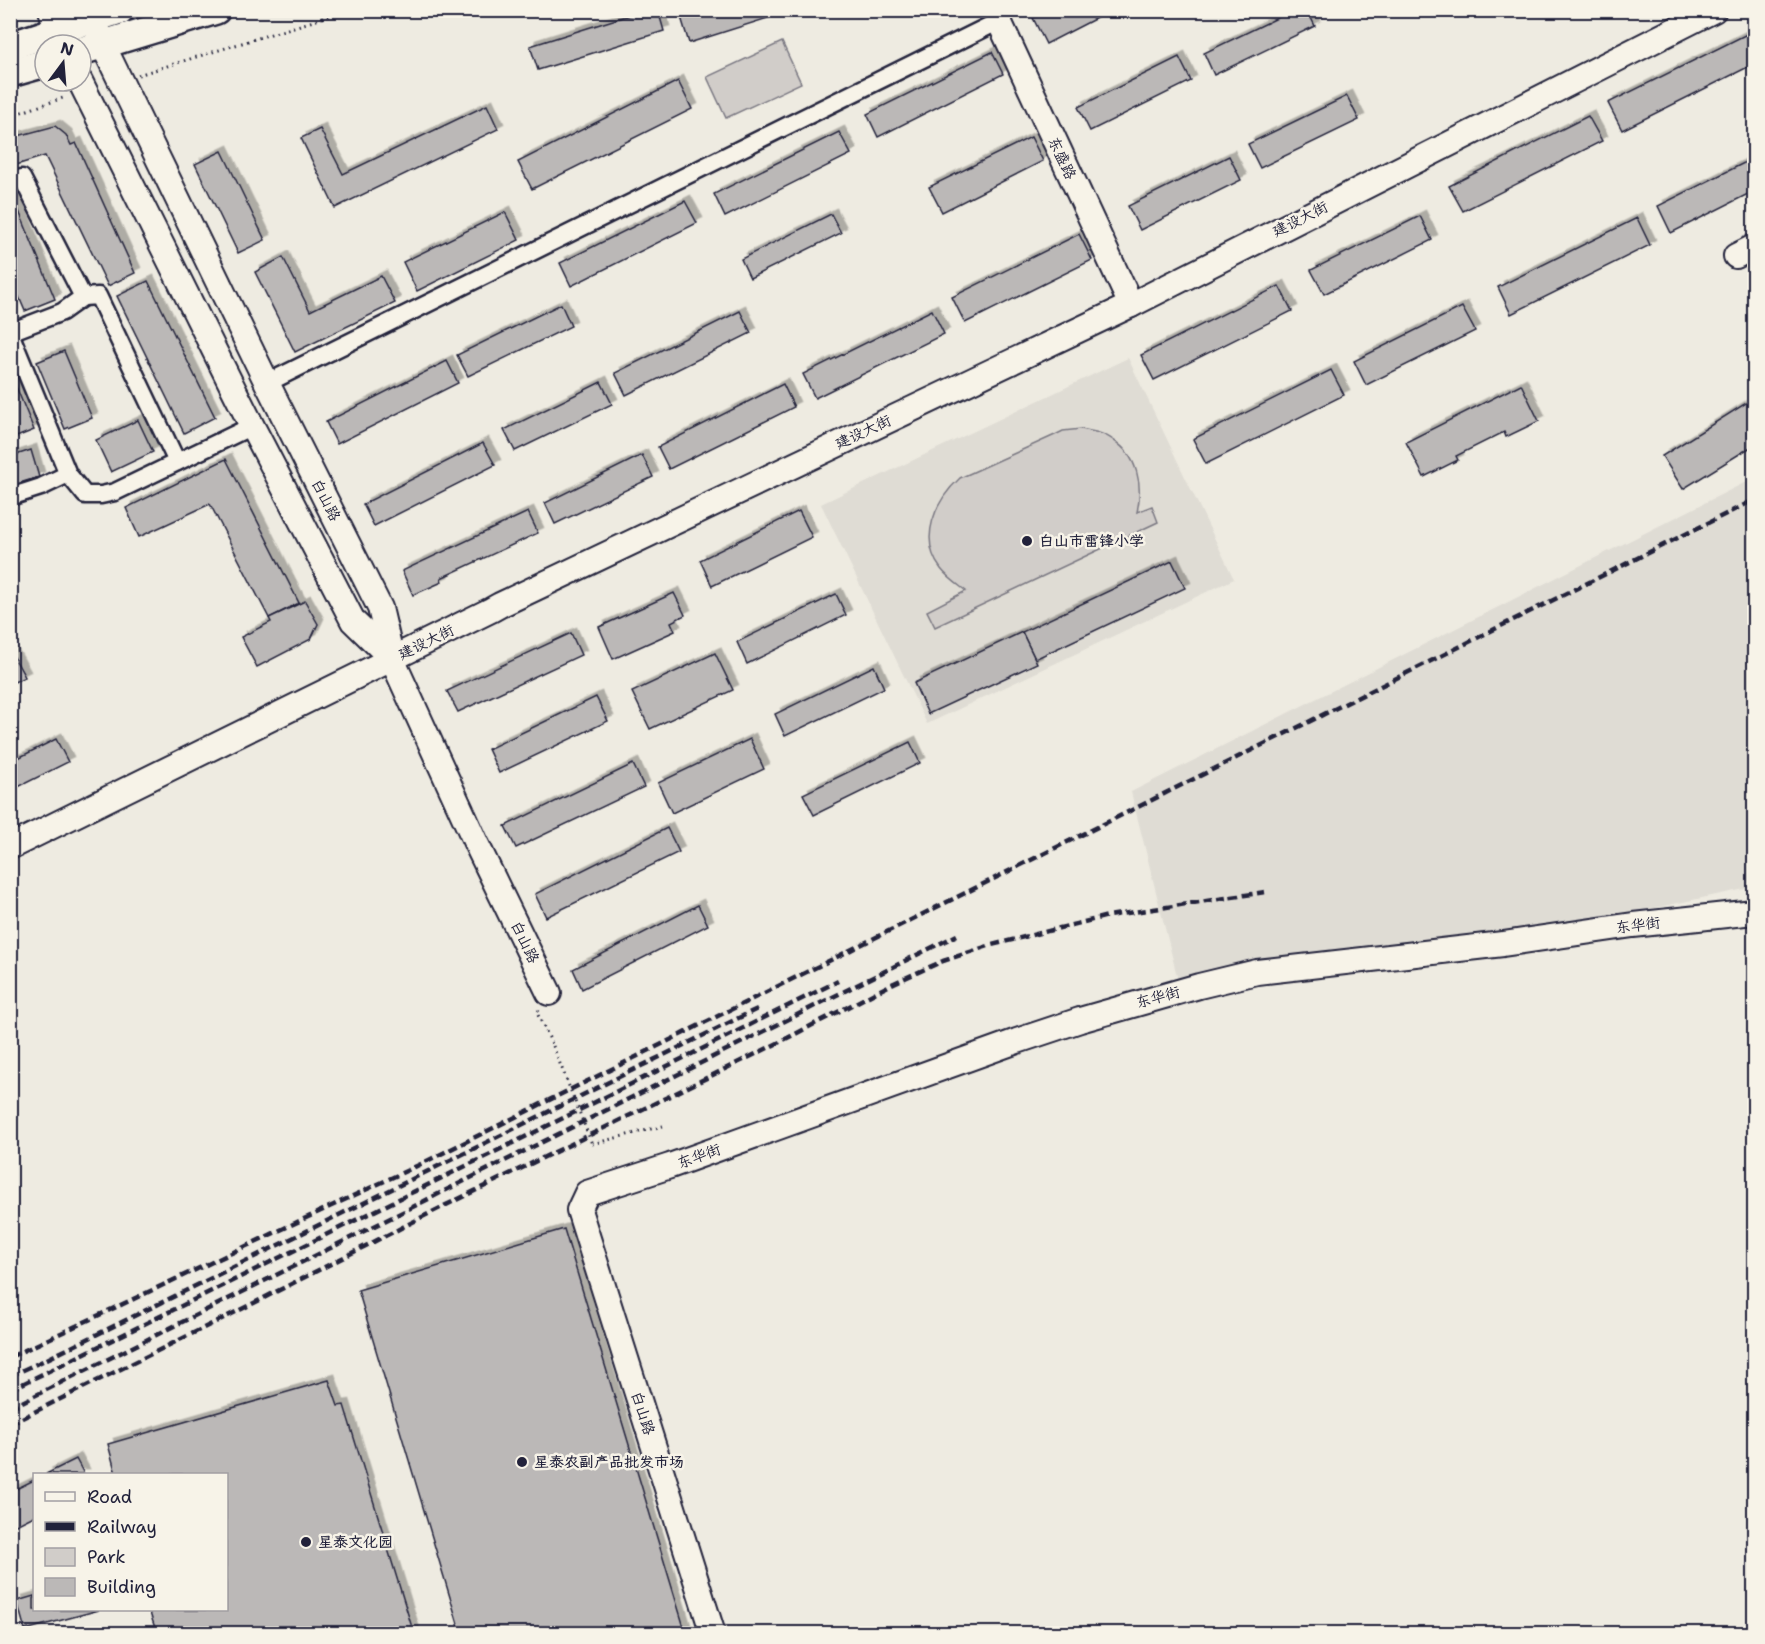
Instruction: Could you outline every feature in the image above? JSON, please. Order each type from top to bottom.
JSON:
[{"type":"main road","points":[[10,46],[93,15],[120,10]]},
{"type":"main road","points":[[93,48],[216,10]]},
{"type":"main road","points":[[10,73],[33,66]]},
{"type":"street","name":"建设大街","points":[[10,848],[500,604],[1131,304],[1714,10]]},
{"type":"street","name":"白山路","points":[[92,33],[93,15]]},
{"type":"street","name":"东盛路","points":[[997,16],[1131,304]]},
{"type":"street","points":[[267,383],[997,16]]},
{"type":"street","name":"白山路","points":[[93,49],[120,80],[267,383],[380,608],[392,659],[476,843],[549,993]]},
{"type":"street","points":[[86,93],[252,426],[353,621],[392,659]]},
{"type":"street","points":[[10,181],[22,178],[83,297]]},
{"type":"street","points":[[177,462],[98,296],[83,297],[62,312],[10,333],[68,474],[85,495],[115,492],[252,426]]},
{"type":"street","points":[[10,497],[41,487],[68,474]]},
{"type":"street","name":"东华街","points":[[587,1193],[670,1166],[1080,1020],[1257,972],[1755,912]]},
{"type":"street","name":"白山路","points":[[587,1193],[579,1210],[713,1634]]},
{"type":"path","points":[[120,80],[349,10]]},
{"type":"path","points":[[10,116],[66,93]]},
{"type":"path","points":[[549,993],[537,1013],[554,1046],[592,1144],[663,1126]]},
{"type":"shaded area","name":"白山市雷锋小学","points":[[1128,358],[1234,579],[927,724],[821,504]]},
{"type":"shaded area","points":[[1754,478],[1754,887],[1555,929],[1178,980],[1131,792]]},
{"type":"green space","points":[[782,42],[801,83],[726,118],[707,77]]},
{"type":"green space","points":[[1081,429],[1109,438],[1128,454],[1139,482],[1137,512],[1152,506],[1158,522],[935,627],[927,611],[966,591],[941,569],[934,557],[931,545],[930,533],[937,509],[951,487],[960,478],[1063,431]]},
{"type":"building","points":[[645,10],[658,10],[664,31],[538,70],[530,46]]},
{"type":"building","points":[[702,10],[787,10],[787,12],[689,43],[681,17]]},
{"type":"building","points":[[1048,10],[1112,10],[1046,44],[1033,18]]},
{"type":"building","points":[[1294,10],[1307,10],[1315,26],[1214,75],[1204,53]]},
{"type":"building","points":[[1747,34],[1754,49],[1754,64],[1622,130],[1608,103]]},
{"type":"building","points":[[992,52],[1003,74],[878,137],[867,114]]},
{"type":"building","points":[[1179,57],[1191,81],[1090,131],[1078,107]]},
{"type":"building","points":[[678,81],[692,109],[532,189],[518,162]]},
{"type":"building","points":[[1347,96],[1359,120],[1260,168],[1248,144]]},
{"type":"building","points":[[487,105],[498,129],[335,208],[301,138],[320,129],[343,174]]},
{"type":"building","points":[[1588,116],[1602,141],[1463,211],[1449,186]]},
{"type":"building","points":[[55,126],[66,135],[71,145],[76,143],[135,273],[108,286],[45,156],[10,167],[10,138]]},
{"type":"building","points":[[839,132],[851,154],[725,217],[714,194]]},
{"type":"building","points":[[1031,137],[1043,161],[942,212],[929,187]]},
{"type":"building","points":[[222,151],[265,240],[238,253],[195,164]]},
{"type":"building","points":[[1229,156],[1241,180],[1140,230],[1128,206]]},
{"type":"building","points":[[1754,158],[1754,191],[1671,233],[1658,206]]},
{"type":"building","points":[[12,194],[55,299],[25,311],[10,276],[10,195]]},
{"type":"building","points":[[685,201],[697,223],[571,286],[560,263]]},
{"type":"building","points":[[505,212],[519,240],[417,291],[403,262]]},
{"type":"building","points":[[831,214],[841,233],[750,278],[741,259]]},
{"type":"building","points":[[1420,216],[1432,240],[1324,294],[1311,270]]},
{"type":"building","points":[[1637,218],[1650,245],[1511,314],[1498,287]]},
{"type":"building","points":[[1079,234],[1092,260],[965,323],[952,297]]},
{"type":"building","points":[[283,257],[310,311],[381,276],[395,303],[295,352],[255,272]]},
{"type":"building","points":[[148,281],[215,417],[184,433],[117,296]]},
{"type":"building","points":[[1279,286],[1292,311],[1154,380],[1141,355]]},
{"type":"building","points":[[561,304],[571,326],[468,376],[457,355]]},
{"type":"building","points":[[1462,307],[1475,331],[1366,385],[1354,361]]},
{"type":"building","points":[[932,310],[944,334],[815,398],[803,374]]},
{"type":"building","points":[[740,311],[751,333],[626,395],[615,373]]},
{"type":"building","points":[[64,351],[92,418],[65,429],[37,362]]},
{"type":"building","points":[[447,361],[458,383],[337,444],[326,422]]},
{"type":"building","points":[[1331,370],[1344,395],[1206,464],[1193,439]]},
{"type":"building","points":[[10,372],[34,430],[14,438],[10,428]]},
{"type":"building","points":[[601,382],[612,404],[515,451],[504,430]]},
{"type":"building","points":[[783,384],[794,407],[669,469],[658,447]]},
{"type":"building","points":[[1521,384],[1539,421],[1506,437],[1504,432],[1456,456],[1458,460],[1424,477],[1406,442]]},
{"type":"building","points":[[1754,398],[1754,445],[1683,489],[1662,456]]},
{"type":"building","points":[[138,420],[153,452],[111,472],[96,440]]},
{"type":"building","points":[[483,443],[495,465],[374,526],[363,504]]},
{"type":"building","points":[[31,450],[39,477],[10,486],[10,457]]},
{"type":"building","points":[[642,455],[653,477],[555,524],[545,503]]},
{"type":"building","points":[[226,459],[299,603],[269,618],[210,504],[139,537],[126,508]]},
{"type":"building","points":[[799,511],[812,537],[712,586],[700,560]]},
{"type":"building","points":[[528,512],[538,533],[441,578],[442,582],[413,595],[402,571]]},
{"type":"building","points":[[1172,561],[1185,588],[1035,659],[1022,632]]},
{"type":"building","points":[[674,593],[685,615],[671,622],[675,631],[613,659],[599,627]]},
{"type":"building","points":[[836,594],[846,615],[747,664],[737,642]]},
{"type":"building","points":[[305,601],[318,624],[311,639],[257,667],[241,637],[271,622],[269,618]]},
{"type":"building","points":[[1022,632],[1037,663],[928,714],[914,683]]},
{"type":"building","points":[[571,633],[581,655],[458,712],[447,691]]},
{"type":"building","points":[[10,650],[25,677],[10,684]]},
{"type":"building","points":[[715,653],[733,690],[650,729],[632,692]]},
{"type":"building","points":[[874,666],[884,688],[785,736],[775,714]]},
{"type":"building","points":[[596,697],[608,721],[499,773],[488,749]]},
{"type":"building","points":[[56,739],[68,762],[10,791],[10,762]]},
{"type":"building","points":[[750,739],[764,769],[672,813],[658,783]]},
{"type":"building","points":[[910,742],[920,763],[814,815],[803,794]]},
{"type":"building","points":[[633,764],[644,787],[516,848],[505,826]]},
{"type":"building","points":[[667,828],[679,852],[546,917],[535,894]]},
{"type":"building","points":[[698,905],[708,925],[582,989],[573,969]]},
{"type":"building","name":"星泰农副产品批发市场","points":[[564,1229],[686,1634],[461,1634],[358,1290]]},
{"type":"building","name":"星泰文化园","points":[[329,1380],[338,1406],[344,1405],[414,1634],[157,1634],[149,1611],[228,1611],[228,1473],[116,1473],[108,1444]]},
{"type":"building","points":[[76,1459],[83,1473],[48,1473]]},
{"type":"building","points":[[33,1480],[33,1516],[10,1528],[10,1492]]},
{"type":"building","points":[[33,1596],[33,1611],[95,1611],[25,1630],[17,1601]]},
{"type":"railway","points":[[10,1357],[423,1163],[1754,500]]},
{"type":"railway","points":[[10,1424],[442,1207],[770,1047],[894,983],[943,961],[988,946],[1108,916],[1265,892]]},
{"type":"railway","points":[[10,1408],[957,935]]},
{"type":"railway","points":[[10,1390],[838,981]]},
{"type":"railway","points":[[10,1376],[759,1008]]},
{"type":"place","name":"白山市雷锋小学","points":[[1027,541]]},
{"type":"place","name":"星泰农副产品批发市场","points":[[522,1462]]},
{"type":"place","name":"星泰文化园","points":[[306,1542]]}]
